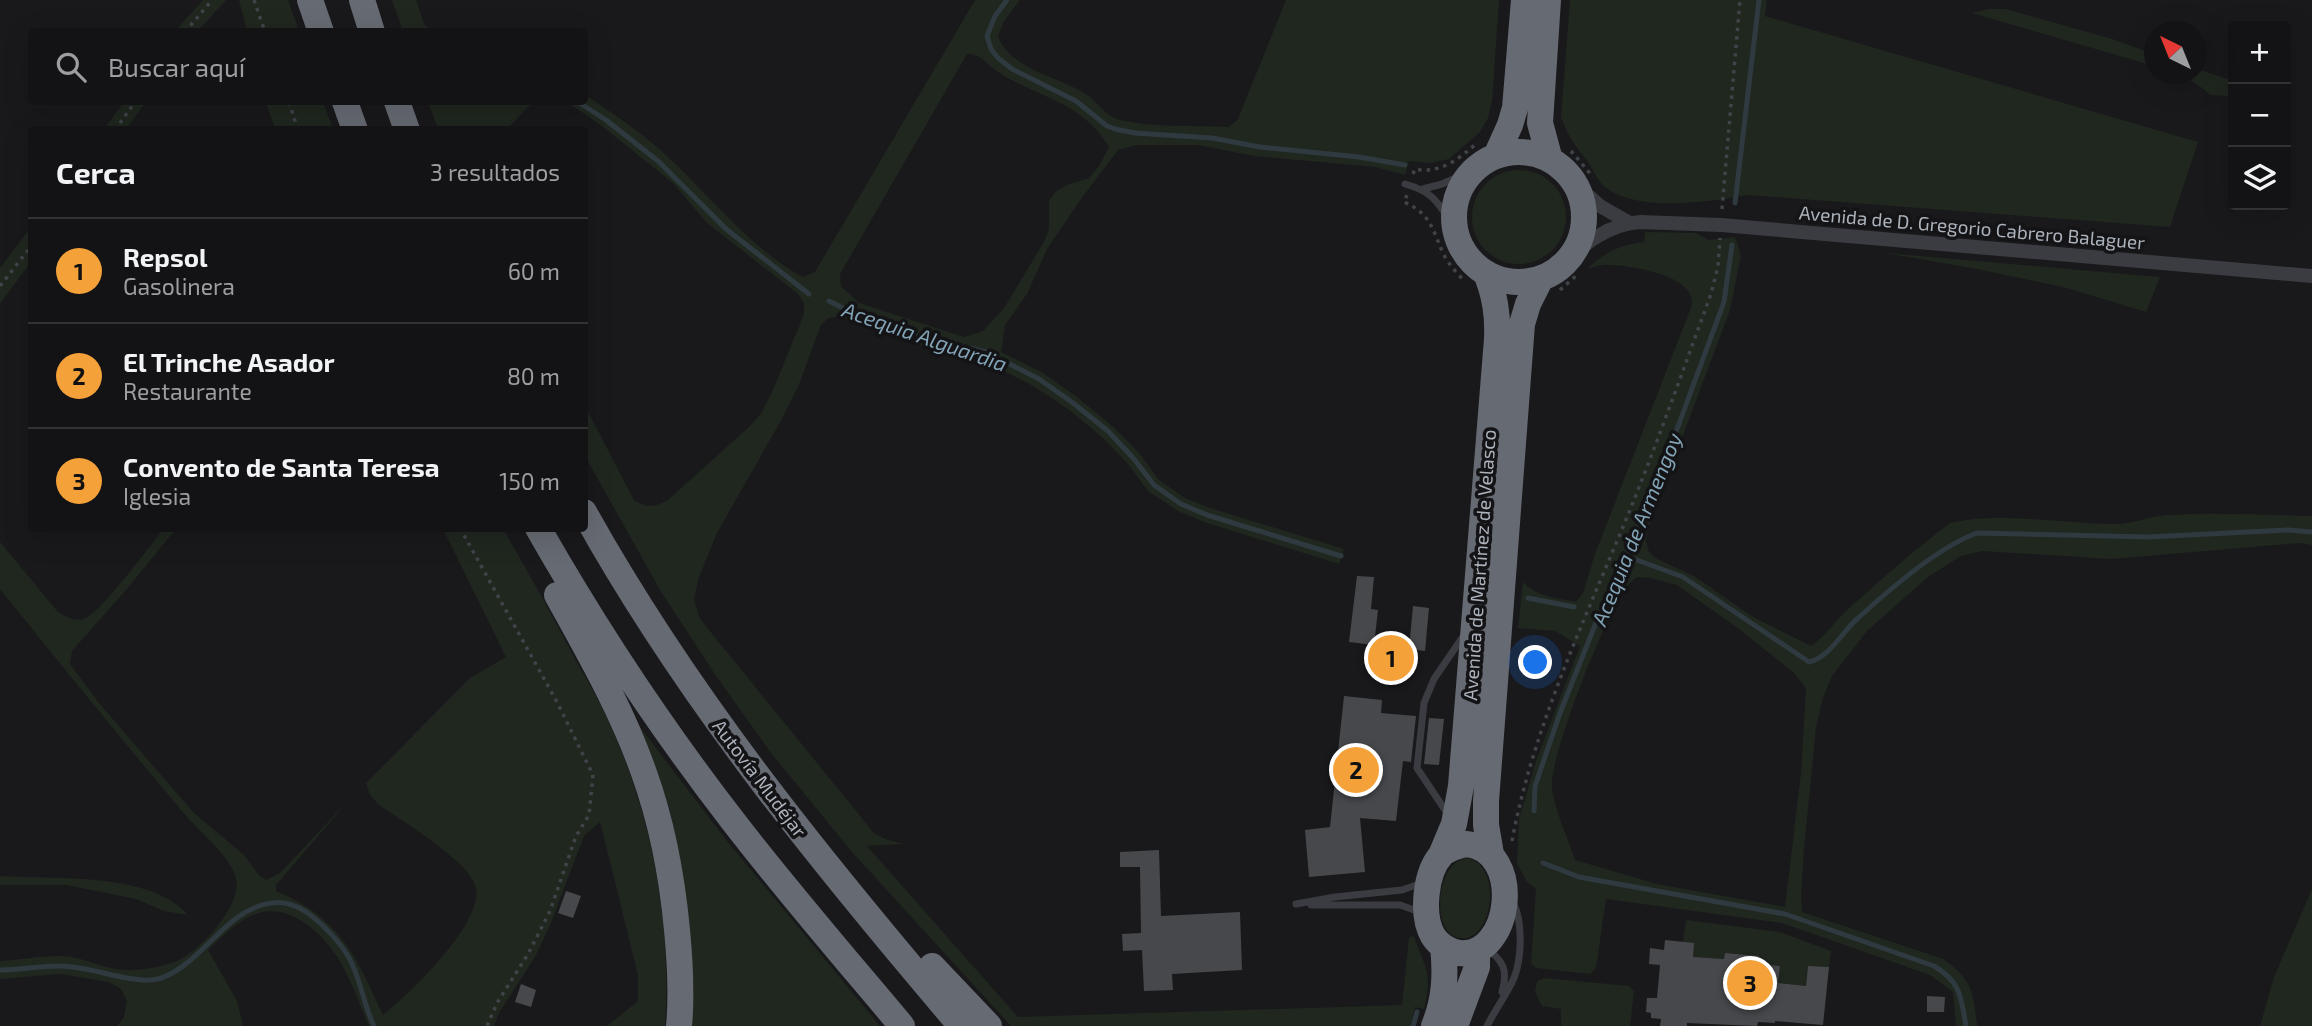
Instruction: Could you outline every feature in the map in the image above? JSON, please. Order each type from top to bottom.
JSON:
[{"type":"highway","points":[[310,0],[320,28]]},
{"type":"highway","points":[[362,0],[372,28]]},
{"type":"highway","points":[[1524,0],[1515,108],[1510,125],[1485,162],[1466,179],[1455,202],[1454,227],[1462,248],[1476,266],[1486,273],[1518,282],[1560,278],[1578,244],[1584,219],[1580,194],[1584,181],[1567,173],[1540,123],[1548,0]]},
{"type":"highway","points":[[346,105],[354,126]]},
{"type":"highway","points":[[398,105],[406,126]]},
{"type":"highway","points":[[1485,162],[1518,152],[1540,155],[1558,153]]},
{"type":"highway","name":"Avenida de Martínez de Velasco","points":[[1441,855],[1454,824],[1461,786],[1498,314],[1486,273]]},
{"type":"highway","name":"Avenida de Martínez de Velasco","points":[[1502,855],[1486,825],[1486,800],[1522,324],[1528,304],[1560,278]]},
{"type":"highway","name":"Autovía Mudéjar","points":[[588,519],[647,615],[728,738],[794,825],[961,1026]]},
{"type":"highway","points":[[541,533],[540,563],[616,704],[653,799],[667,853],[674,897],[680,983],[679,1026]]},
{"type":"highway","points":[[541,533],[614,654],[685,758],[769,867],[902,1026]]},
{"type":"highway","points":[[1466,844],[1502,855],[1505,896],[1496,931],[1480,948],[1461,953],[1443,946],[1431,931],[1427,897],[1435,865],[1441,855],[1449,849],[1466,844]]},
{"type":"highway","points":[[872,921],[896,928],[989,1026]]},
{"type":"highway","points":[[1434,1026],[1445,985],[1443,946]]},
{"type":"highway","points":[[1455,1026],[1477,967],[1480,948]]},
{"type":"street","name":"Avenida de D. Gregorio Cabrero Balaguer","points":[[1584,181],[1600,206],[1628,222]]},
{"type":"street","name":"Avenida de D. Gregorio Cabrero Balaguer","points":[[1560,278],[1599,234],[1628,222],[1721,225],[2312,276]]},
{"type":"lane","points":[[1423,189],[1452,180],[1485,162]]},
{"type":"lane","points":[[1405,184],[1423,189],[1442,208],[1454,227]]},
{"type":"lane","points":[[1454,824],[1417,768],[1424,703],[1434,680],[1474,621]]},
{"type":"lane","points":[[1487,1026],[1514,979],[1519,948],[1517,909],[1502,855]]},
{"type":"lane","points":[[1428,916],[1400,905],[1296,904],[1402,890],[1430,881]]},
{"type":"lane","points":[[1480,948],[1499,958],[1504,965],[1505,981],[1499,1002]]},
{"type":"path","points":[[188,28],[212,0]]},
{"type":"path","points":[[254,0],[264,28]]},
{"type":"path","points":[[1502,855],[1558,684],[1625,522],[1711,294],[1718,266],[1740,0]]},
{"type":"path","points":[[118,126],[133,105]]},
{"type":"path","points":[[290,105],[297,126]]},
{"type":"path","points":[[1558,153],[1584,181]]},
{"type":"path","points":[[0,286],[28,249]]},
{"type":"path","points":[[462,532],[593,775],[589,815],[576,836],[545,921],[486,1026]]},
{"type":"shaded area","points":[[203,0],[226,0],[201,28],[178,28]]},
{"type":"shaded area","points":[[239,0],[288,0],[298,28],[246,28]]},
{"type":"shaded area","points":[[392,0],[416,0],[425,26],[429,28],[402,28]]},
{"type":"shaded area","points":[[975,0],[1020,0],[1004,21],[998,36],[1004,47],[1013,57],[1036,71],[1086,94],[1115,118],[1147,124],[1229,127],[1238,119],[1286,0],[1499,0],[1492,101],[1488,118],[1480,132],[1449,159],[1431,163],[1409,161],[1405,175],[1375,167],[1254,156],[1198,145],[1137,145],[1118,150],[1047,249],[1027,294],[1005,325],[1001,352],[1043,373],[1077,397],[1140,454],[1159,480],[1185,498],[1210,508],[1344,549],[1339,564],[1204,522],[1178,511],[1148,491],[1128,464],[1102,437],[1068,409],[1035,387],[983,360],[911,343],[840,316],[828,318],[821,325],[798,387],[717,533],[699,577],[694,599],[700,619],[874,833],[904,844],[867,846],[1018,1017],[1402,1005],[1409,937],[1414,936],[1428,978],[1428,986],[1424,1009],[1415,1007],[1410,1026],[1011,1026],[852,852],[771,753],[660,590],[588,461],[588,412],[634,500],[647,506],[668,500],[762,412],[804,314],[804,303],[798,294],[706,222],[674,184],[571,105],[588,105],[588,97],[637,131],[667,156],[766,252],[803,277],[815,272]],"holes":[[[967,54],[980,57],[1008,78],[1080,115],[1109,147],[1089,178],[1056,191],[1049,201],[1049,229],[1044,242],[1004,308],[983,331],[964,337],[859,303],[841,286],[840,274]]]},
{"type":"shaded area","points":[[1570,0],[1767,0],[1765,16],[2198,142],[2170,227],[1747,195],[1673,203],[1634,200],[1601,183],[1571,139],[1561,117]]},
{"type":"shaded area","points":[[2006,9],[2112,39],[2144,50],[2144,63],[1972,13]]},
{"type":"shaded area","points":[[2207,72],[2228,79],[2228,96],[2211,95],[2197,84],[2207,84]]},
{"type":"shaded area","points":[[122,105],[144,105],[128,126],[106,126]]},
{"type":"shaded area","points":[[267,105],[324,105],[332,126],[274,126]]},
{"type":"shaded area","points":[[429,105],[530,105],[510,126],[437,126]]},
{"type":"shaded area","points":[[1519,170],[1537,174],[1552,184],[1562,199],[1566,217],[1562,235],[1552,250],[1537,260],[1519,264],[1501,260],[1486,250],[1476,235],[1472,217],[1476,199],[1486,184],[1501,174]]},
{"type":"shaded area","points":[[28,231],[28,266],[0,304],[0,268]]},
{"type":"shaded area","points":[[1645,232],[1696,233],[1709,240],[1735,237],[1741,256],[1730,310],[1649,526],[1646,541],[1649,552],[1657,559],[1694,576],[1753,617],[1811,646],[1871,588],[1950,523],[1990,518],[2115,524],[2161,516],[2204,514],[2312,516],[2312,545],[2299,543],[2111,559],[1982,551],[1961,556],[1928,577],[1867,631],[1832,676],[1816,727],[1804,849],[1802,912],[1943,959],[1966,980],[1973,996],[1977,1026],[1956,1026],[1953,992],[1930,975],[1782,923],[1606,899],[1596,968],[1590,974],[1536,968],[1531,964],[1536,889],[1527,882],[1517,863],[1519,819],[1536,761],[1580,646],[1555,631],[1518,628],[1523,582],[1541,594],[1576,602],[1583,593],[1595,554],[1690,309],[1692,301],[1689,292],[1671,278],[1618,265],[1587,269],[1613,250],[1644,242]],"holes":[[[1637,577],[1677,585],[1739,629],[1794,673],[1806,688],[1801,773],[1785,907],[1657,884],[1575,860],[1552,789],[1559,748],[1581,684],[1619,598]]]},
{"type":"shaded area","points":[[1885,253],[2160,277],[2146,312],[2067,288]]},
{"type":"shaded area","points":[[162,532],[174,532],[72,651],[70,664],[99,703],[194,813],[244,855],[266,880],[280,873],[348,801],[276,885],[276,891],[298,902],[331,926],[354,956],[383,1015],[426,975],[457,938],[475,903],[476,888],[462,866],[418,831],[379,805],[370,795],[366,783],[470,678],[506,657],[444,532],[505,532],[601,704],[636,793],[656,870],[662,909],[665,1026],[607,1026],[638,1001],[638,975],[600,822],[584,836],[549,928],[494,1026],[369,1026],[343,967],[325,941],[300,920],[273,911],[245,919],[208,950],[237,1001],[243,1026],[117,1026],[124,1017],[127,1001],[121,989],[109,982],[61,974],[0,979],[0,961],[67,956],[125,970],[172,963],[194,950],[217,926],[227,913],[237,886],[231,866],[218,849],[181,810],[0,589],[0,542],[58,612],[70,618],[84,619],[113,593]]},
{"type":"shaded area","points":[[637,723],[727,841],[880,1026],[690,1026],[694,989],[683,881],[669,808]]},
{"type":"shaded area","points":[[1466,858],[1478,863],[1485,873],[1490,901],[1481,927],[1472,936],[1461,938],[1451,934],[1444,925],[1440,899],[1448,872],[1456,863]]},
{"type":"shaded area","points":[[0,876],[73,878],[126,884],[171,901],[188,915],[164,911],[136,899],[66,885],[0,885]]},
{"type":"shaded area","points":[[2312,889],[2312,1026],[2260,1026],[2274,977]]},
{"type":"shaded area","points":[[1686,920],[1780,932],[1831,951],[1829,967],[1808,966],[1806,986],[1778,983],[1780,966],[1759,964],[1759,956],[1725,953],[1724,959],[1693,957],[1683,942]]},
{"type":"shaded area","points":[[1544,978],[1629,986],[1634,991],[1630,1026],[1561,1026],[1561,1009],[1542,1006],[1535,992],[1537,981]]},
{"type":"building","points":[[1357,576],[1374,577],[1371,609],[1378,610],[1374,645],[1349,642]]},
{"type":"building","points":[[1413,606],[1429,608],[1425,651],[1409,649]]},
{"type":"building","points":[[1344,696],[1382,700],[1381,713],[1416,716],[1411,762],[1403,761],[1396,821],[1360,818],[1365,872],[1309,877],[1305,830],[1330,827]]},
{"type":"building","points":[[1429,718],[1444,719],[1439,765],[1424,764]]},
{"type":"building","points":[[1159,850],[1161,916],[1240,912],[1242,970],[1172,974],[1173,990],[1144,991],[1142,950],[1123,951],[1122,934],[1141,933],[1140,867],[1120,867],[1120,852]]},
{"type":"building","points":[[566,891],[581,896],[573,918],[558,913]]},
{"type":"building","points":[[1665,940],[1694,943],[1693,957],[1724,959],[1725,953],[1759,956],[1759,964],[1780,966],[1778,983],[1806,986],[1808,966],[1829,967],[1823,1025],[1775,1021],[1758,1022],[1757,1026],[1687,1023],[1687,1026],[1660,1026],[1661,1019],[1651,1018],[1651,1013],[1646,1012],[1647,998],[1657,998],[1660,965],[1649,964],[1650,948],[1664,950]]},
{"type":"building","points":[[521,984],[536,990],[531,1007],[515,1002]]},
{"type":"building","points":[[1927,996],[1945,997],[1944,1012],[1927,1012]]},
{"type":"waterway","points":[[1007,0],[995,16],[987,36],[991,49],[998,58],[1012,69],[1076,101],[1107,126],[1135,133],[1212,138],[1260,147],[1359,157],[1405,165]]},
{"type":"waterway","name":"Acequia de Armengoy","points":[[1735,203],[1759,0]]},
{"type":"waterway","name":"Acequia Alguardia","points":[[583,105],[658,161],[726,229],[809,294]]},
{"type":"waterway","name":"Acequia de Armengoy","points":[[1534,811],[1535,786],[1560,713],[1599,615],[1653,494],[1724,302],[1732,245]]},
{"type":"waterway","name":"Acequia Alguardia","points":[[829,301],[863,318],[913,335],[986,352],[1039,379],[1108,431],[1154,485],[1181,504],[1207,515],[1341,556]]},
{"type":"waterway","points":[[1626,556],[1683,577],[1809,662],[1829,650],[1857,619],[1914,570],[1946,548],[1977,533],[2148,537],[2288,530],[2312,532]]},
{"type":"waterway","points":[[1528,598],[1574,607]]},
{"type":"waterway","name":"Acequia de Armengoy","points":[[1543,863],[1579,877],[1785,914],[1934,966],[1955,984],[1961,998],[1966,1026]]},
{"type":"waterway","points":[[0,970],[68,966],[136,979],[159,979],[184,965],[244,913],[262,905],[283,903],[297,907],[314,918],[343,949],[356,973],[374,1026]]},
{"type":"waterway","points":[[1413,1026],[1417,1012]]},
{"type":"place","name":"Repsol","points":[[1391,658]]},
{"type":"place","name":"El Trinche Asador","points":[[1356,770]]},
{"type":"place","name":"Convento de Santa Teresa","points":[[1750,983]]}]
